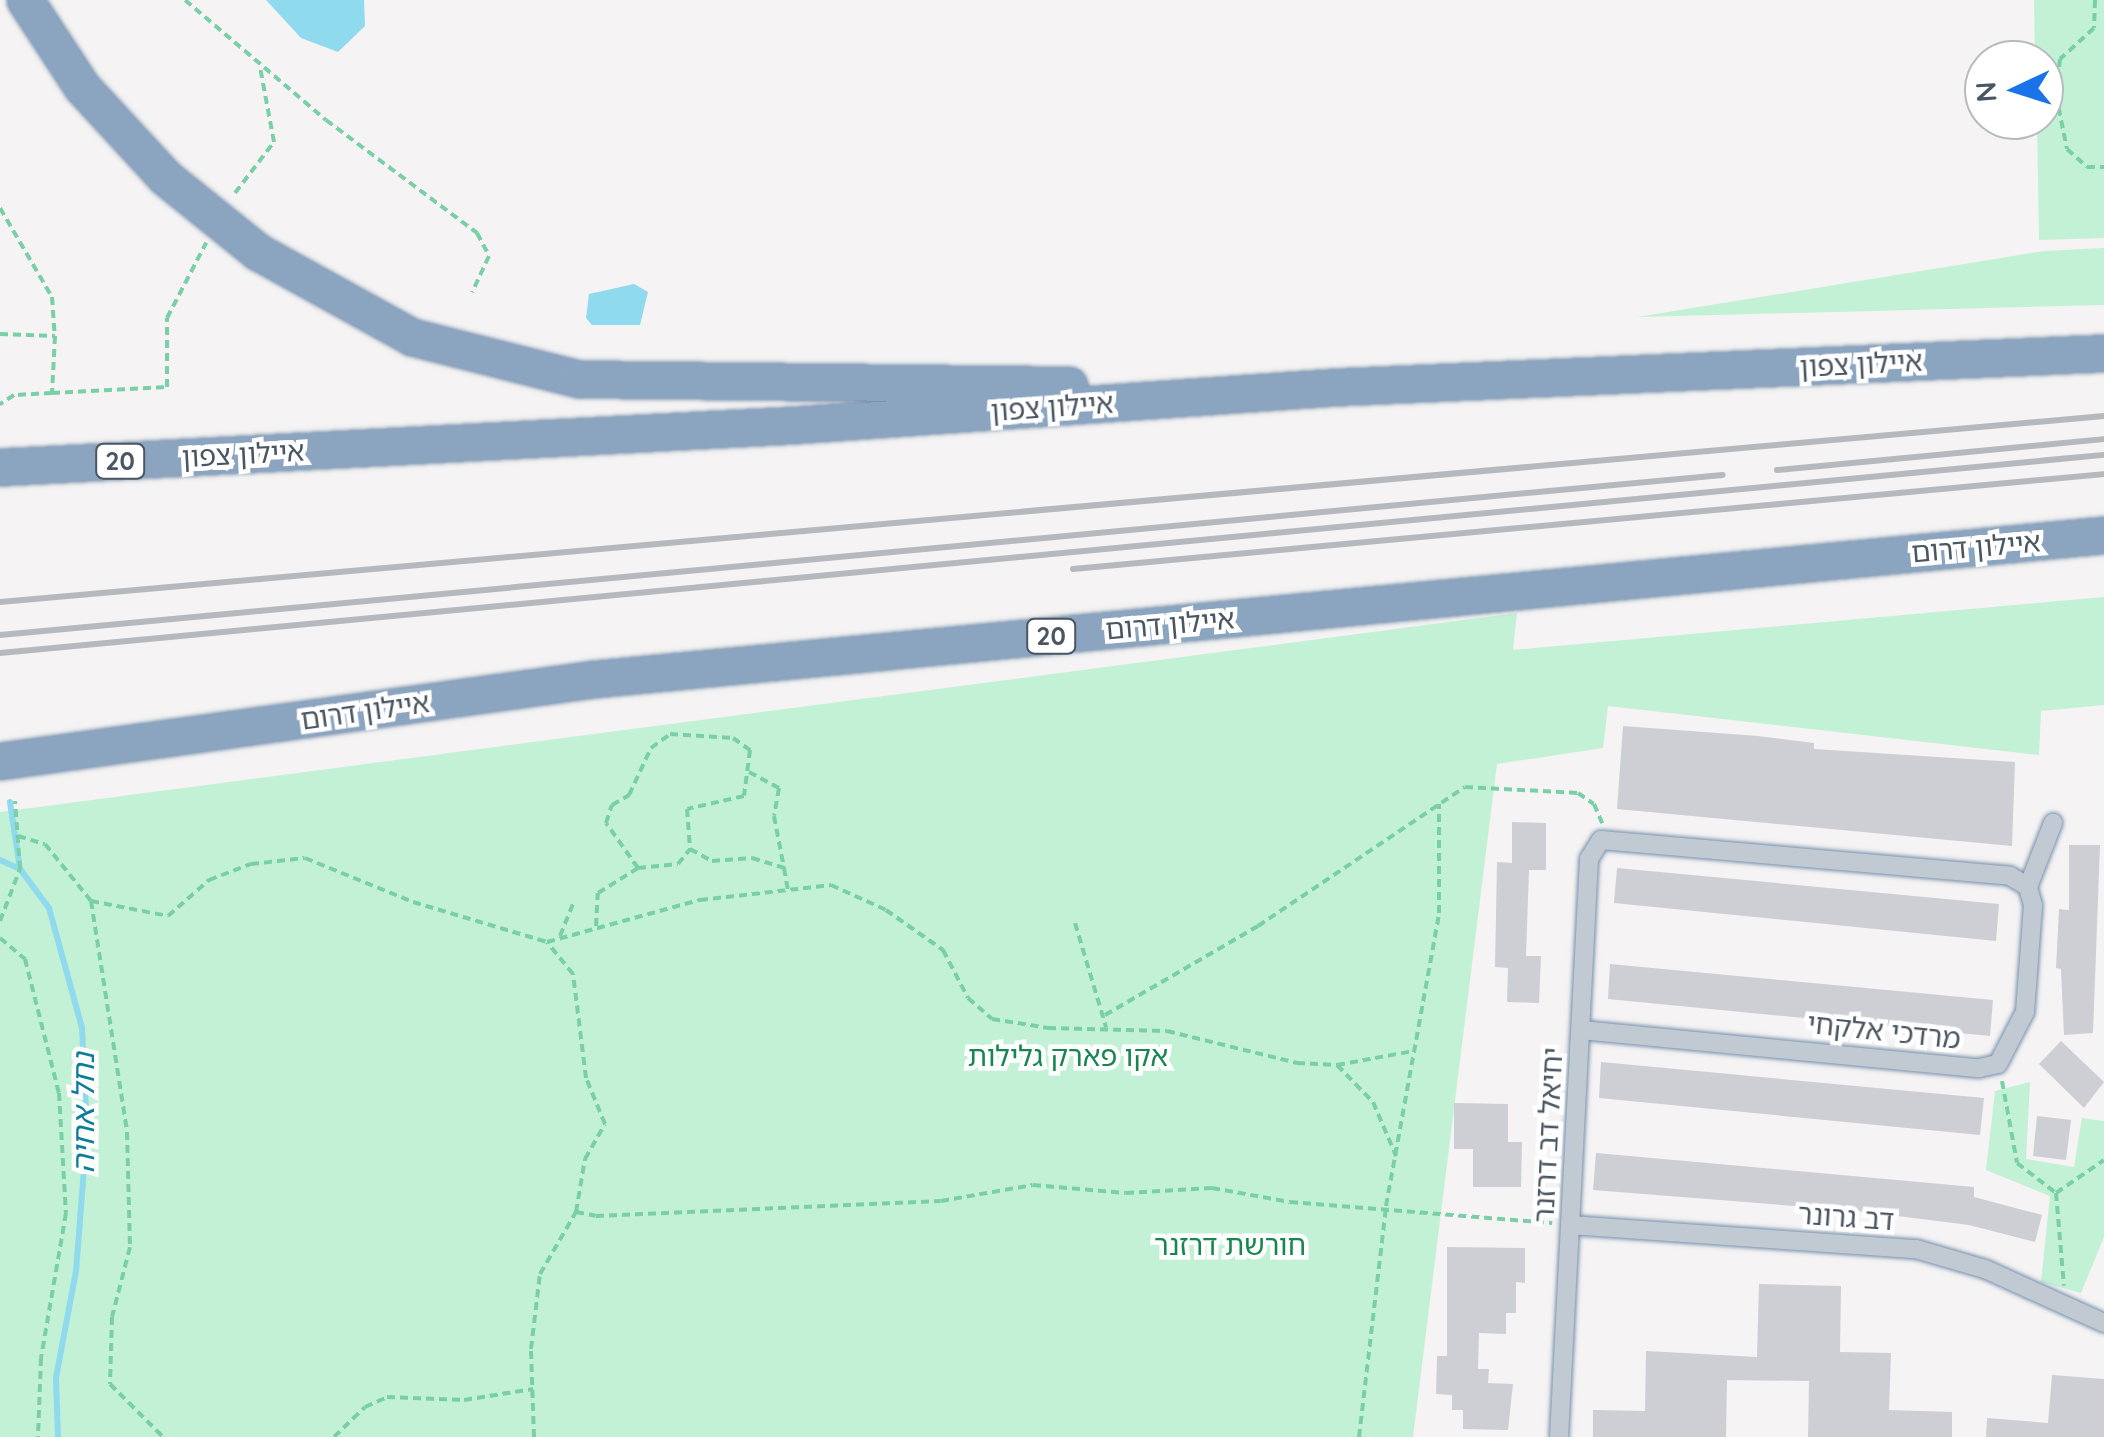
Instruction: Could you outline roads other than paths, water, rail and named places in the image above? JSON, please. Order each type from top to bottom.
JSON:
[{"type":"highway","points":[[25,0],[82,87],[164,177],[258,252],[412,336],[523,368],[639,383],[1335,388]]},
{"type":"highway","name":"איילון צפון","points":[[0,464],[240,455],[1335,388],[2104,352]]},
{"type":"highway","name":"איילון דרום","points":[[0,760],[594,679],[2104,535]]},
{"type":"street","name":"מרדכי אלקחי","points":[[1580,1030],[1980,1068],[1998,1064],[2025,1012],[2033,906],[2028,888],[2052,823]]},
{"type":"street","name":"יחיאל דב דרזנר","points":[[1559,1437],[1588,858],[1602,840],[1617,836],[2010,876],[2028,888]]},
{"type":"street","name":"דב גרונר","points":[[1570,1225],[1916,1249],[1985,1269],[2104,1324]]},
{"type":"water","points":[[266,0],[364,0],[365,26],[338,52],[301,38]]},
{"type":"water","points":[[634,284],[648,292],[640,325],[592,325],[586,318],[589,294]]},
{"type":"waterway","name":"נחל אחיה","points":[[10,802],[20,869],[49,908],[82,1028],[87,1129],[76,1271],[56,1378],[58,1437]]},
{"type":"waterway","points":[[0,860],[20,869]]},
{"type":"railway","points":[[0,602],[2104,416]]},
{"type":"railway","points":[[1777,470],[2104,439]]},
{"type":"railway","points":[[0,653],[2104,455]]},
{"type":"railway","points":[[1073,569],[2104,474]]},
{"type":"railway","points":[[0,635],[1723,475]]},
{"type":"park label","name":"אקו פארק גלילות","points":[[1068,1056]]},
{"type":"park label","name":"חורשת דרזנר","points":[[1230,1245]]}]
